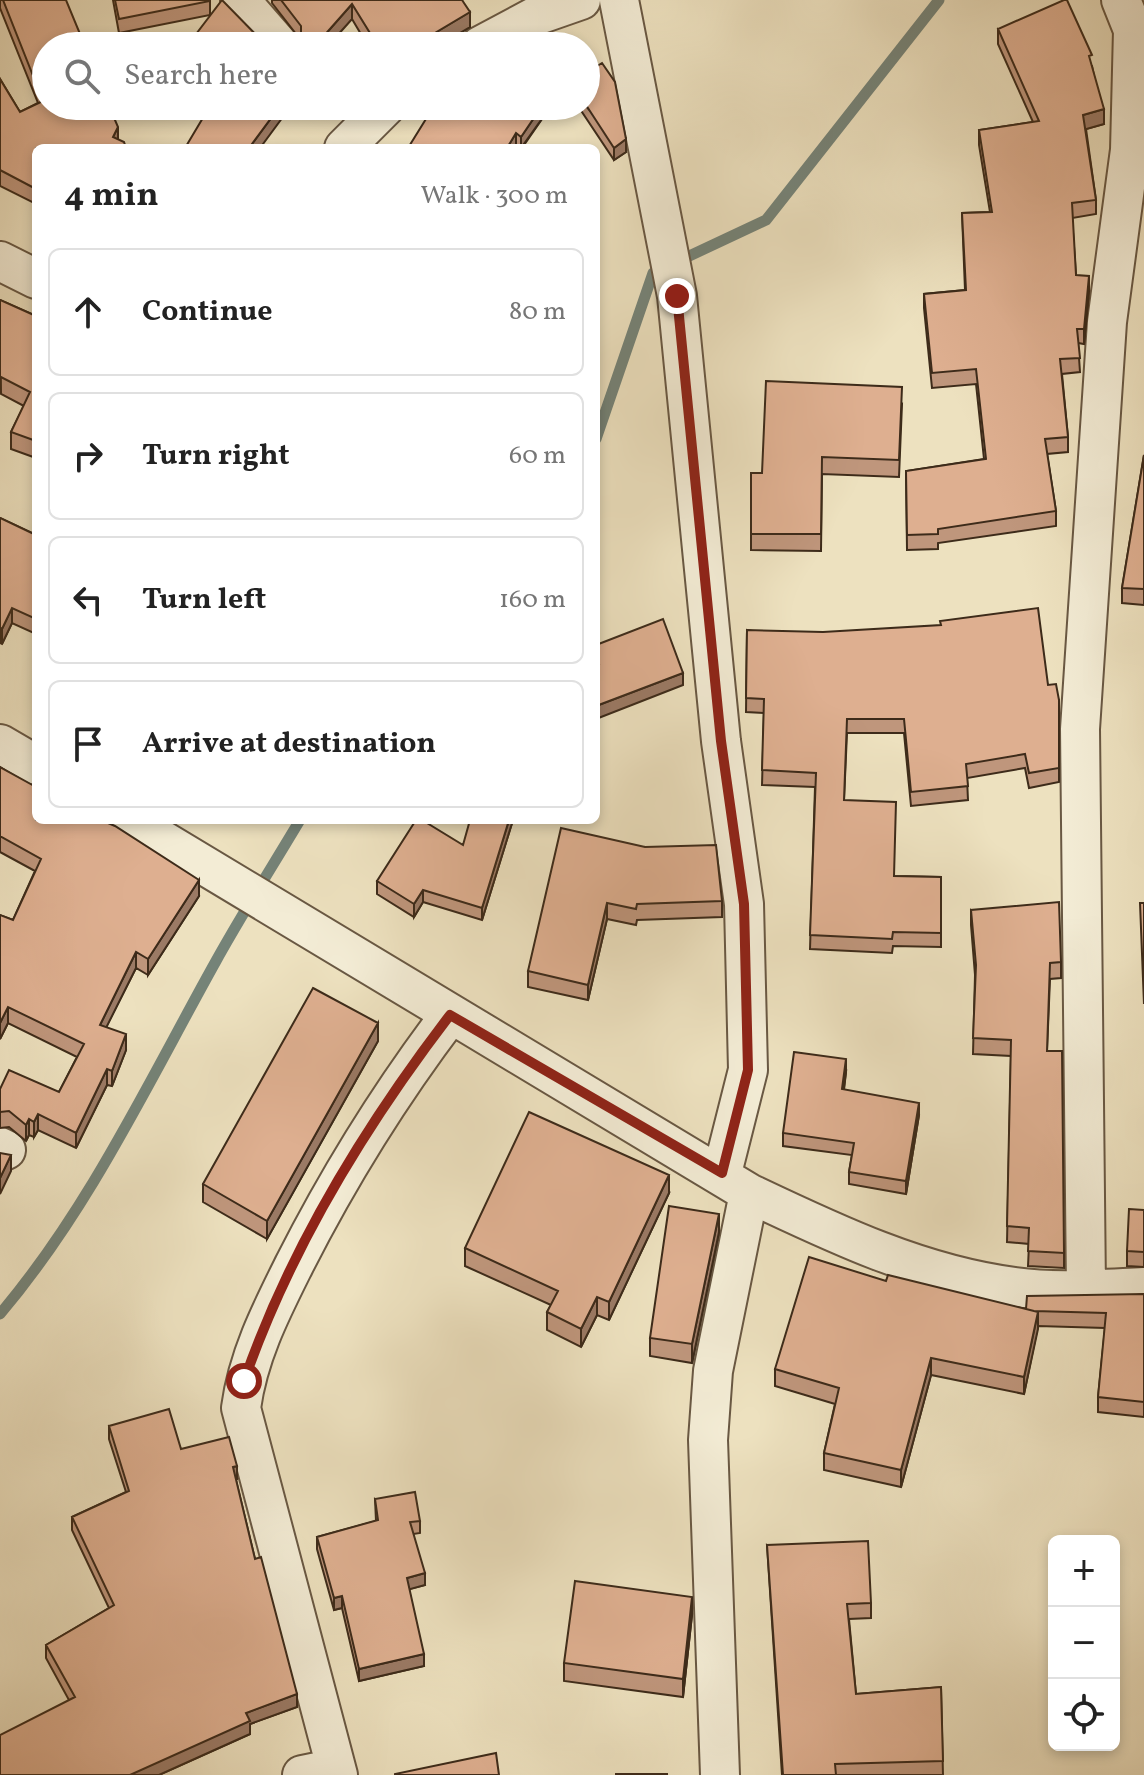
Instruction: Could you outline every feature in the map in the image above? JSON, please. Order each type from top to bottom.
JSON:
[{"type":"street","points":[[240,0],[268,32]]},
{"type":"street","points":[[506,32],[538,15],[581,0]]},
{"type":"street","points":[[619,0],[677,296],[721,741],[744,904],[748,1070],[713,1371],[708,1440],[720,1775]]},
{"type":"street","points":[[1086,1289],[1080,729],[1107,322],[1130,150],[1133,30],[1121,0]]},
{"type":"street","points":[[347,144],[366,120]]},
{"type":"street","points":[[0,261],[32,277]]},
{"type":"street","points":[[0,744],[32,763]]},
{"type":"street","points":[[136,824],[223,876],[259,902],[736,1183],[842,1237],[939,1270],[1015,1287],[1144,1287]]},
{"type":"street","points":[[325,1773],[241,1408],[244,1381],[263,1327],[333,1188],[395,1087],[450,1015]]},
{"type":"building","points":[[3,0],[66,0],[79,32],[32,32],[32,73]]},
{"type":"building","points":[[115,0],[210,0],[210,1],[119,19]]},
{"type":"building","points":[[222,0],[253,32],[198,32]]},
{"type":"building","points":[[281,0],[462,0],[470,12],[436,32],[369,32],[352,4],[327,32],[301,32],[301,26]]},
{"type":"building","points":[[1067,0],[1092,55],[1089,56],[1104,109],[1083,115],[1096,200],[1072,203],[1076,275],[1089,276],[1084,329],[1077,329],[1080,358],[1060,359],[1068,437],[1045,439],[1056,511],[938,529],[938,534],[907,535],[906,471],[986,459],[976,369],[932,373],[924,294],[966,290],[962,213],[992,212],[979,130],[1039,121],[998,29]]},
{"type":"building","points":[[600,64],[615,82],[626,139],[614,148],[596,120],[600,120]]},
{"type":"building","points":[[0,79],[20,112],[32,106],[32,120],[115,120],[118,127],[113,137],[125,144],[32,144],[32,187],[0,170]]},
{"type":"building","points":[[202,120],[270,120],[252,144],[187,144]]},
{"type":"building","points":[[425,120],[533,120],[521,137],[516,133],[509,144],[410,144]]},
{"type":"building","points":[[0,300],[32,314],[32,440],[11,432],[30,392],[0,378]]},
{"type":"building","points":[[766,381],[902,387],[899,460],[822,457],[821,534],[751,534],[751,473],[762,473]]},
{"type":"building","points":[[1144,455],[1144,589],[1122,588]]},
{"type":"building","points":[[0,518],[32,533],[32,617],[12,608],[0,628]]},
{"type":"building","points":[[1038,608],[1048,685],[1056,684],[1059,700],[1059,768],[1029,773],[1025,754],[966,764],[968,786],[911,792],[904,719],[847,719],[844,800],[896,802],[894,876],[941,877],[941,933],[893,932],[892,939],[810,935],[816,773],[762,770],[764,699],[746,698],[747,630],[823,632],[941,625],[940,621]]},
{"type":"building","points":[[663,619],[683,673],[600,704],[600,643]]},
{"type":"building","points":[[0,767],[32,785],[32,824],[110,824],[199,880],[148,959],[136,952],[100,1025],[126,1034],[112,1071],[107,1069],[76,1133],[38,1114],[34,1122],[29,1119],[26,1125],[9,1111],[0,1112],[0,1089],[9,1070],[59,1092],[84,1044],[8,1007],[0,1023],[0,915],[13,920],[41,859],[0,836]]},
{"type":"building","points":[[413,824],[429,824],[463,845],[469,824],[508,824],[482,908],[423,890],[414,904],[377,881]]},
{"type":"building","points":[[561,828],[645,847],[716,845],[722,901],[637,904],[636,909],[607,903],[588,985],[528,971]]},
{"type":"building","points":[[1059,902],[1061,962],[1050,963],[1047,1051],[1062,1051],[1064,1253],[1028,1251],[1029,1228],[1007,1226],[1011,1040],[973,1038],[976,965],[971,910]]},
{"type":"building","points":[[1140,903],[1144,903],[1144,1004]]},
{"type":"building","points":[[313,988],[378,1023],[267,1221],[203,1184]]},
{"type":"building","points":[[794,1052],[846,1059],[842,1089],[919,1103],[906,1181],[849,1172],[854,1143],[783,1133]]},
{"type":"building","points":[[529,1112],[669,1175],[609,1302],[597,1297],[581,1329],[547,1312],[558,1291],[465,1248]]},
{"type":"building","points":[[0,1153],[11,1155],[0,1178]]},
{"type":"building","points":[[669,1206],[719,1214],[692,1344],[650,1338]]},
{"type":"building","points":[[1129,1209],[1144,1210],[1144,1252],[1127,1251]]},
{"type":"building","points":[[809,1257],[886,1281],[888,1275],[1038,1312],[1024,1377],[931,1358],[901,1470],[824,1453],[839,1388],[775,1369]]},
{"type":"building","points":[[1144,1294],[1144,1402],[1098,1397],[1106,1313],[1026,1309],[1027,1296]]},
{"type":"building","points":[[169,1409],[181,1449],[229,1437],[255,1559],[261,1557],[297,1694],[246,1713],[250,1721],[130,1775],[0,1775],[0,1735],[75,1697],[46,1645],[114,1605],[72,1517],[129,1491],[109,1426]]},
{"type":"building","points":[[415,1492],[420,1521],[410,1522],[425,1573],[407,1578],[424,1654],[359,1669],[342,1596],[334,1598],[317,1537],[378,1520],[375,1499]]},
{"type":"building","points":[[868,1541],[871,1603],[847,1604],[856,1694],[941,1687],[943,1761],[835,1764],[836,1775],[783,1775],[767,1545]]},
{"type":"building","points":[[575,1581],[692,1597],[683,1679],[564,1663]]},
{"type":"building","points":[[496,1753],[499,1775],[395,1775],[395,1774]]},
{"type":"waterway","points":[[600,427],[653,273],[766,220],[939,0]]},
{"type":"waterway","points":[[0,1314],[32,1274],[90,1188],[226,943],[298,824]]},
{"type":"route","points":[[244,1381],[263,1327],[333,1188],[395,1087],[450,1015],[722,1173],[748,1070],[744,904],[721,741],[677,296]]}]
